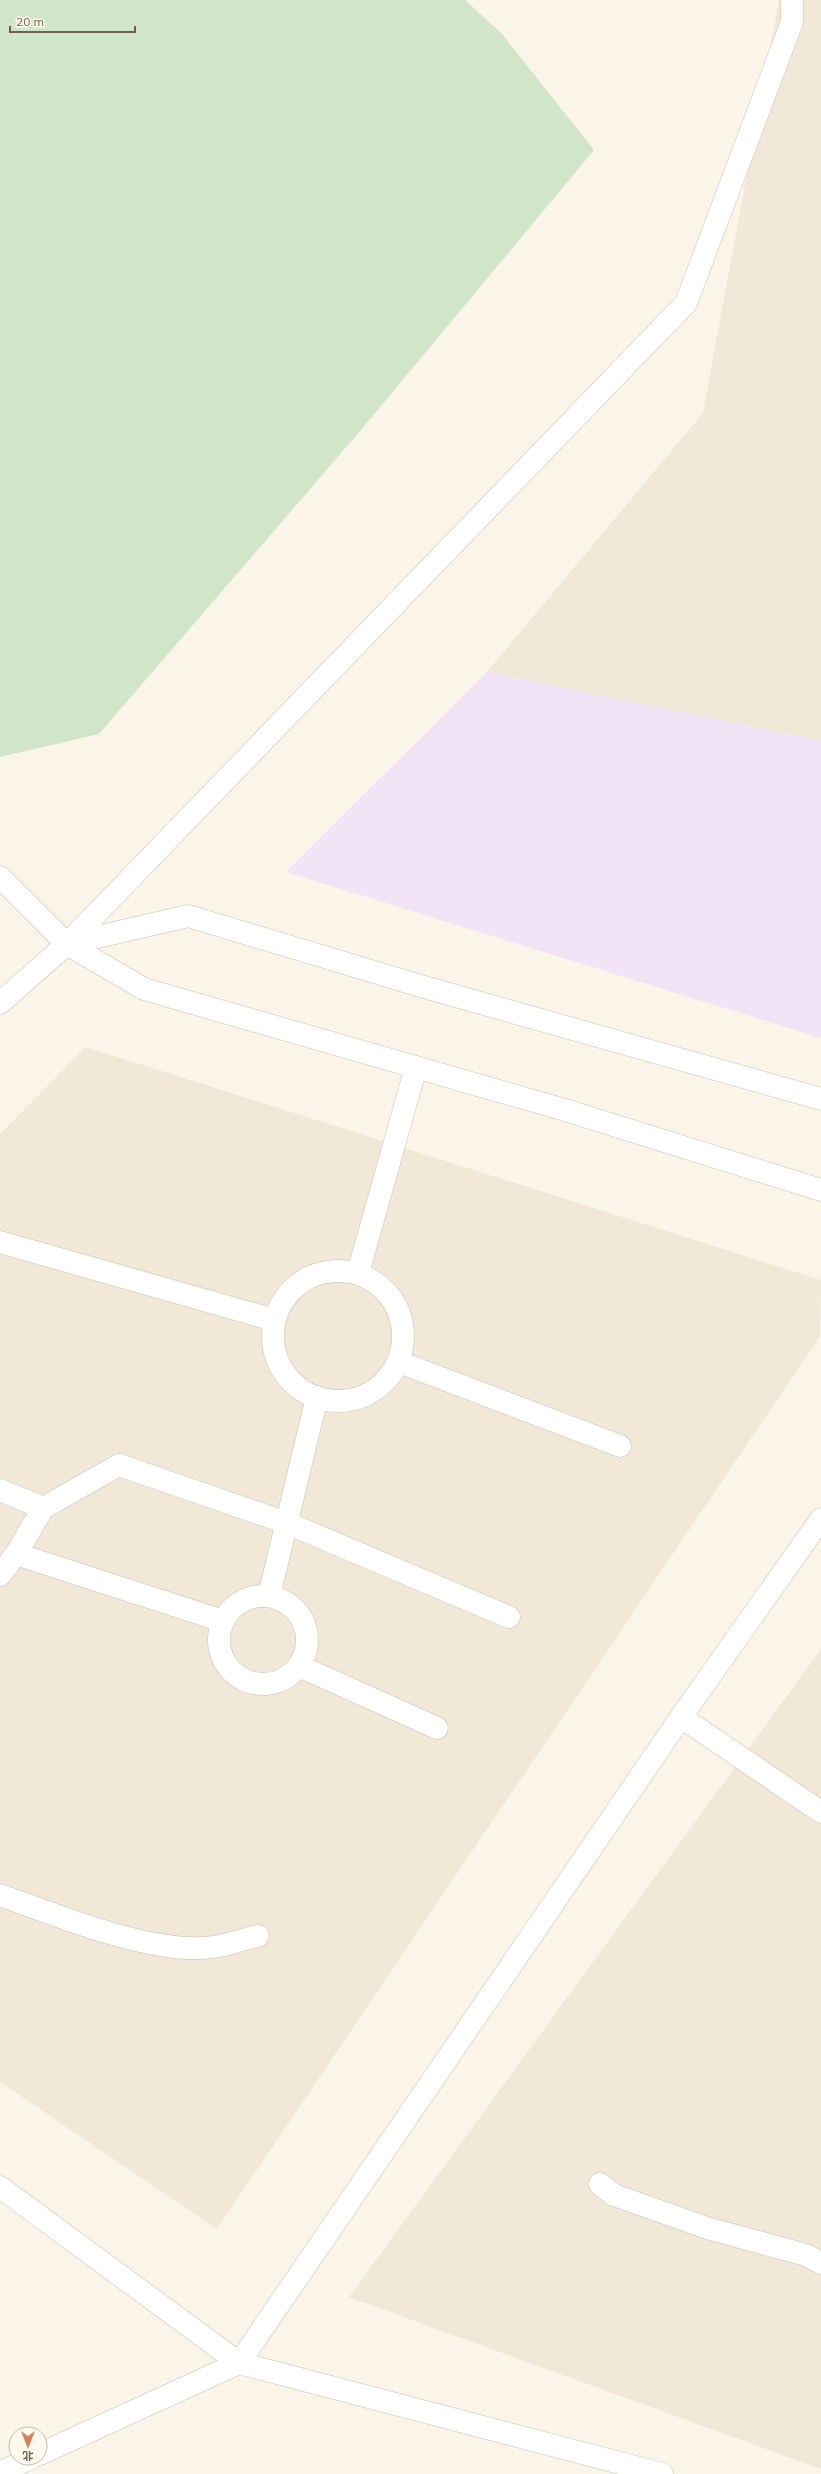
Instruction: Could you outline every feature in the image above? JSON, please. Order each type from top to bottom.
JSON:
[{"type":"street","points":[[0,1003],[67,944],[686,303],[792,22],[792,0]]},
{"type":"street","points":[[0,877],[67,944],[144,989],[565,1110],[821,1190]]},
{"type":"street","points":[[67,944],[188,916],[439,992],[821,1099]]},
{"type":"street","points":[[358,1273],[416,1067]]},
{"type":"street","points":[[0,1242],[274,1320]]},
{"type":"street","points":[[336,1270],[358,1273],[377,1284],[392,1299],[401,1319],[404,1340],[399,1362],[387,1380],[370,1393],[350,1400],[327,1400],[307,1393],[290,1380],[278,1362],[272,1342],[274,1320],[283,1301],[297,1285],[309,1278],[336,1270]]},
{"type":"street","points":[[399,1362],[620,1446]]},
{"type":"street","points":[[269,1596],[317,1397]]},
{"type":"street","points":[[0,1574],[16,1554],[43,1508],[119,1465],[287,1523],[509,1617]]},
{"type":"street","points":[[0,1490],[43,1508]]},
{"type":"street","points":[[48,2450],[238,2362],[681,1717],[821,1519]]},
{"type":"street","points":[[16,1554],[223,1621]]},
{"type":"street","points":[[269,1596],[282,1601],[295,1610],[304,1623],[307,1637],[305,1652],[299,1666],[288,1677],[274,1683],[259,1684],[246,1681],[232,1672],[224,1661],[219,1649],[219,1635],[223,1621],[231,1610],[242,1602],[255,1597],[269,1596]]},
{"type":"street","points":[[299,1666],[437,1728]]},
{"type":"street","points":[[681,1717],[821,1812]]},
{"type":"street","points":[[0,1896],[115,1934],[171,1947],[212,1947],[258,1936]]},
{"type":"street","points":[[600,2184],[614,2195],[685,2220],[806,2256],[821,2263]]},
{"type":"street","points":[[0,2187],[238,2362],[662,2474]]},
{"type":"street","points":[[0,2473],[14,2466]]},
{"type":"shaded area","points":[[779,0],[821,0],[821,741],[487,672],[703,413]]},
{"type":"shaded area","points":[[487,672],[821,741],[821,1038],[286,872]]},
{"type":"shaded area","points":[[86,1047],[821,1280],[820,1336],[217,2229],[0,2082],[0,1134]]},
{"type":"shaded area","points":[[821,1649],[821,2469],[349,2297]]},
{"type":"green space","points":[[0,0],[465,0],[502,34],[594,150],[361,430],[99,734],[0,757]]}]
